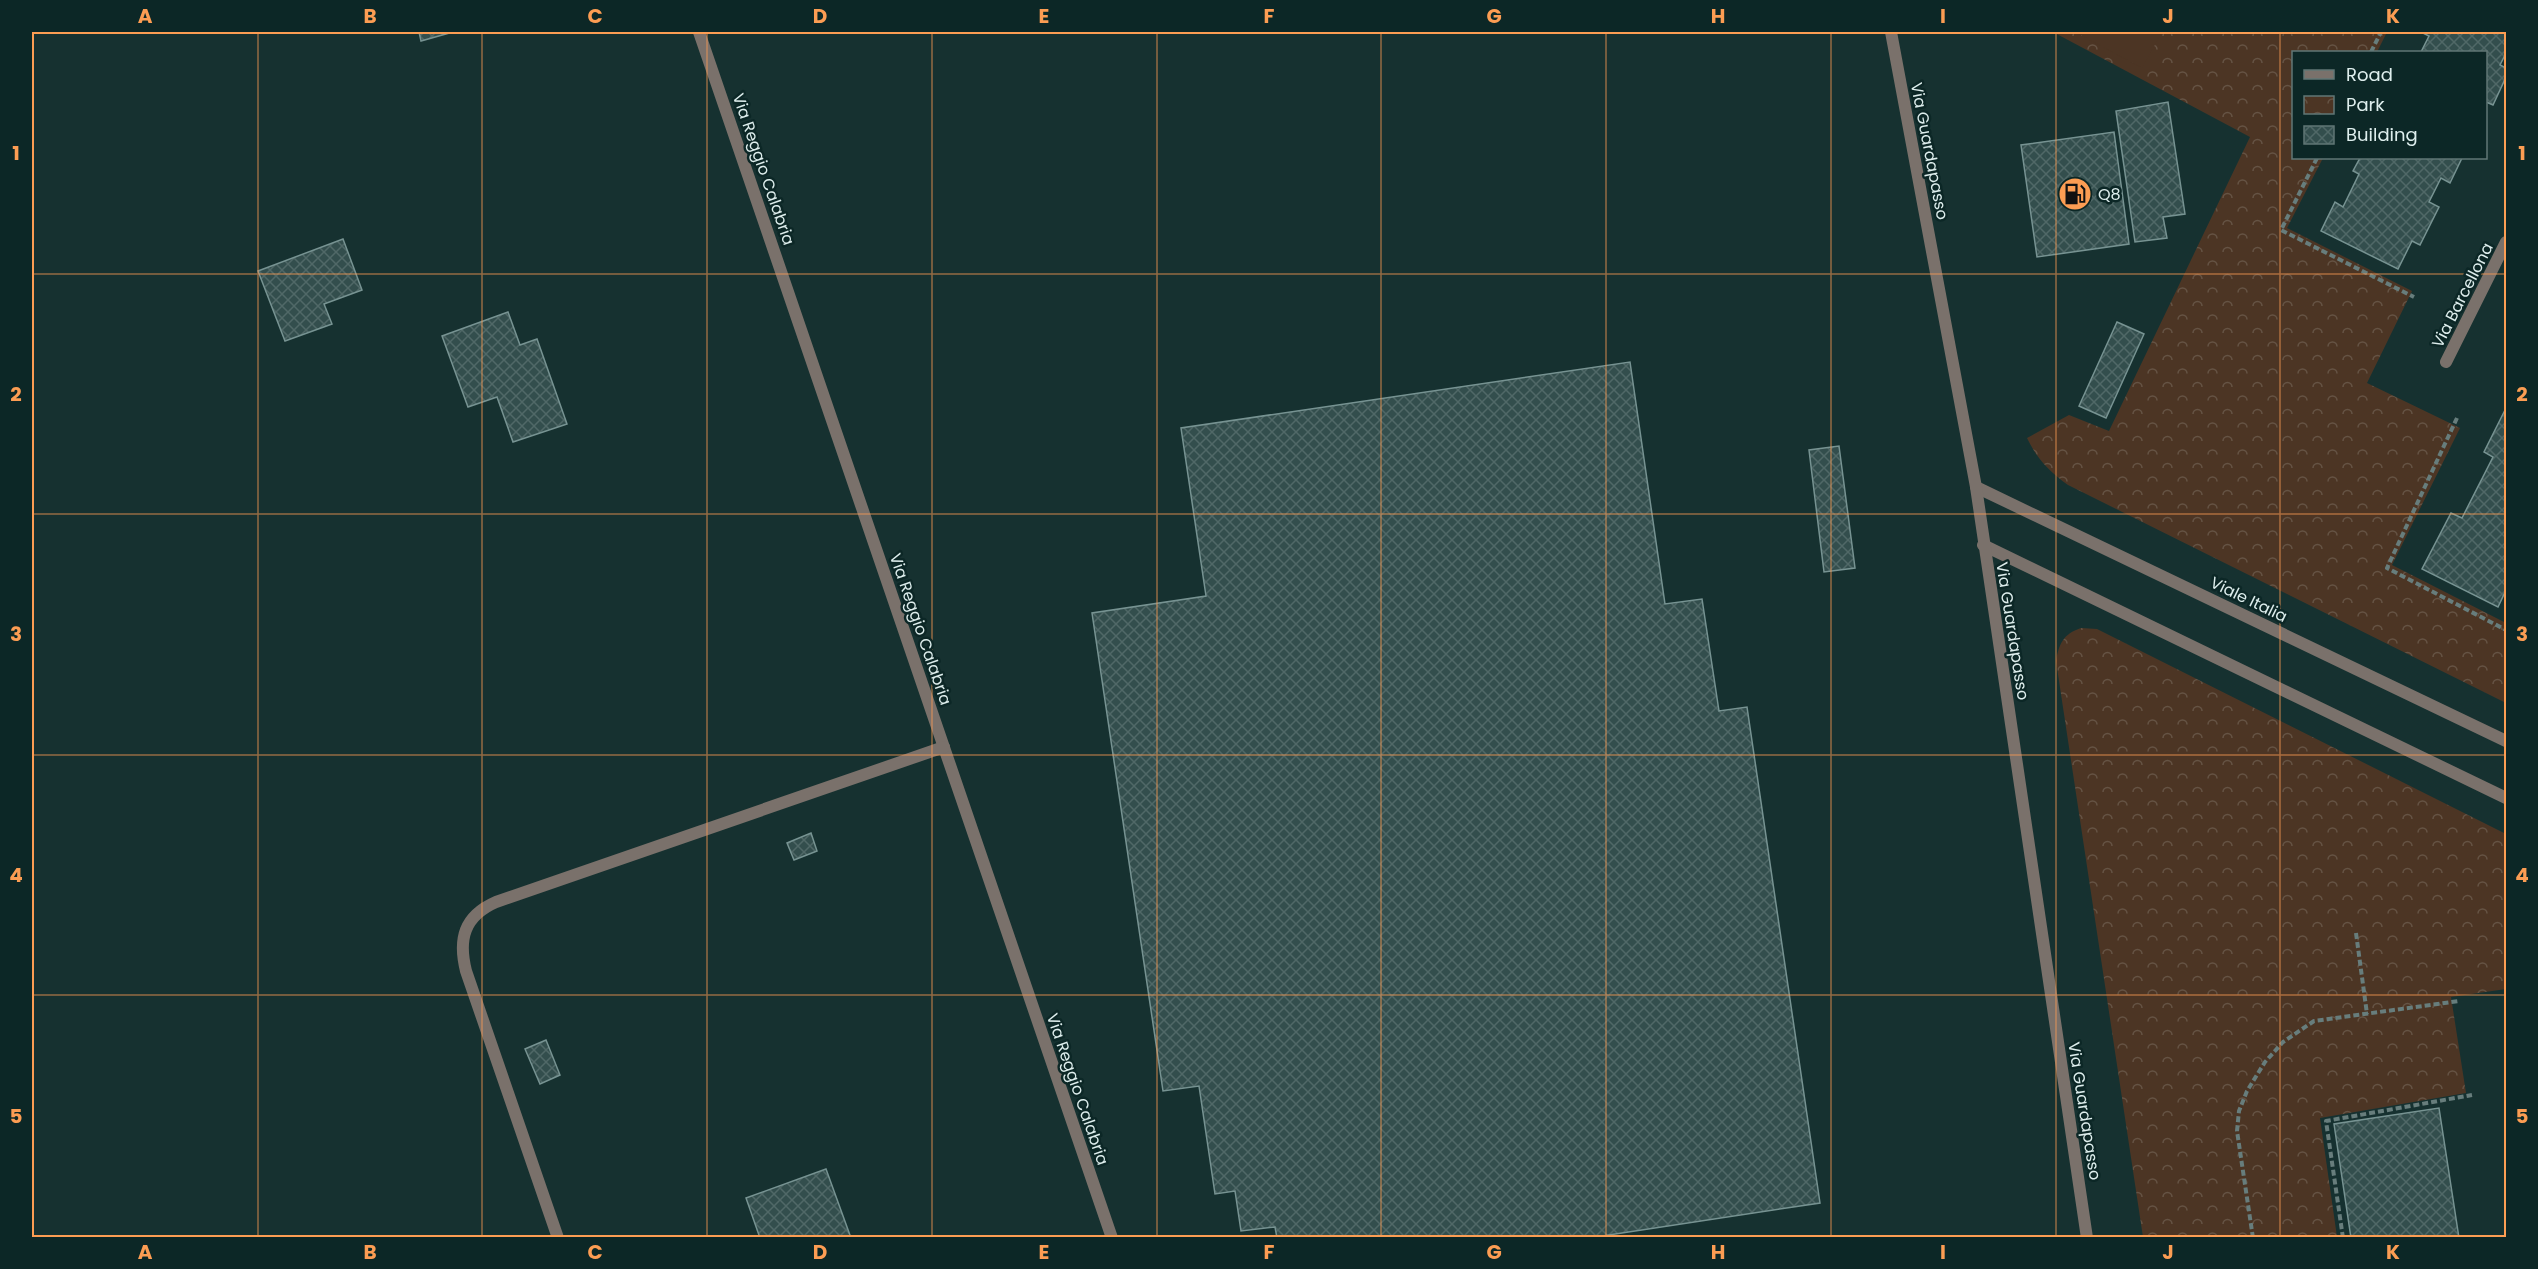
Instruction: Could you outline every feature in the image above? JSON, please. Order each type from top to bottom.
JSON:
[{"type":"street","name":"Via Reggio Calabria","points":[[699,32],[1112,1238]]},
{"type":"street","name":"Via Guardapasso","points":[[1891,32],[1976,487],[2087,1238]]},
{"type":"street","name":"Via Barcellona","points":[[2446,362],[2506,242]]},
{"type":"street","name":"Viale Italia","points":[[1976,487],[2506,741]]},
{"type":"street","points":[[1983,545],[2506,798]]},
{"type":"street","points":[[558,1238],[466,971],[464,936],[467,925],[473,917],[478,911],[496,902],[944,747]]},
{"type":"path","points":[[2372,51],[2381,32]]},
{"type":"path","points":[[2316,159],[2281,230],[2414,297]]},
{"type":"path","points":[[2457,418],[2387,568],[2506,630]]},
{"type":"path","points":[[2356,933],[2367,1014]]},
{"type":"path","points":[[2253,1238],[2237,1131],[2239,1111],[2247,1091],[2265,1062],[2283,1042],[2314,1021],[2459,1001]]},
{"type":"path","points":[[2343,1238],[2326,1121],[2472,1095]]},
{"type":"green space","points":[[2053,32],[2387,32],[2378,51],[2292,51],[2292,159],[2322,159],[2287,228],[2412,291],[2367,383],[2460,428],[2392,565],[2506,623],[2506,703],[2068,485],[2040,459],[2027,438],[2069,415],[2109,431],[2250,137]]},
{"type":"green space","points":[[2075,32],[2162,32],[2142,68]]},
{"type":"green space","points":[[2081,628],[2097,629],[2506,834],[2506,989],[2451,997],[2466,1093],[2320,1118],[2337,1237],[2143,1237],[2056,661],[2063,640],[2070,633]]},
{"type":"building","points":[[419,32],[453,32],[421,41]]},
{"type":"building","points":[[2421,32],[2506,32],[2506,53],[2500,65],[2506,68],[2506,77],[2493,105],[2487,102],[2487,51],[2422,51],[2429,36]]},
{"type":"building","points":[[2168,102],[2185,214],[2163,217],[2167,238],[2135,242],[2116,111]]},
{"type":"building","name":"Q8","points":[[2114,132],[2129,244],[2037,257],[2021,145]]},
{"type":"building","points":[[2359,159],[2462,159],[2450,183],[2441,178],[2429,202],[2439,207],[2420,245],[2412,241],[2398,269],[2321,231],[2335,202],[2343,207],[2359,174],[2353,171]]},
{"type":"building","points":[[343,239],[362,290],[324,304],[332,324],[285,341],[258,271]]},
{"type":"building","points":[[508,312],[520,345],[537,339],[567,424],[513,442],[497,397],[468,407],[442,336]]},
{"type":"building","points":[[2117,322],[2144,334],[2106,418],[2079,406]]},
{"type":"building","points":[[1630,362],[1665,604],[1702,599],[1719,711],[1747,707],[1820,1203],[1589,1238],[1277,1238],[1275,1227],[1241,1231],[1235,1191],[1215,1194],[1199,1086],[1163,1091],[1092,613],[1206,596],[1181,428]]},
{"type":"building","points":[[2506,408],[2506,590],[2498,607],[2422,569],[2451,513],[2462,518],[2493,457],[2484,452]]},
{"type":"building","points":[[1839,446],[1855,568],[1824,572],[1809,450]]},
{"type":"building","points":[[811,833],[817,851],[794,860],[787,843]]},
{"type":"building","points":[[546,1040],[560,1075],[540,1084],[525,1049]]},
{"type":"building","points":[[2439,1108],[2459,1238],[2351,1238],[2334,1124]]},
{"type":"building","points":[[826,1169],[851,1238],[760,1238],[746,1198]]},
{"type":"place","name":"Q8","points":[[2075,194]]}]
